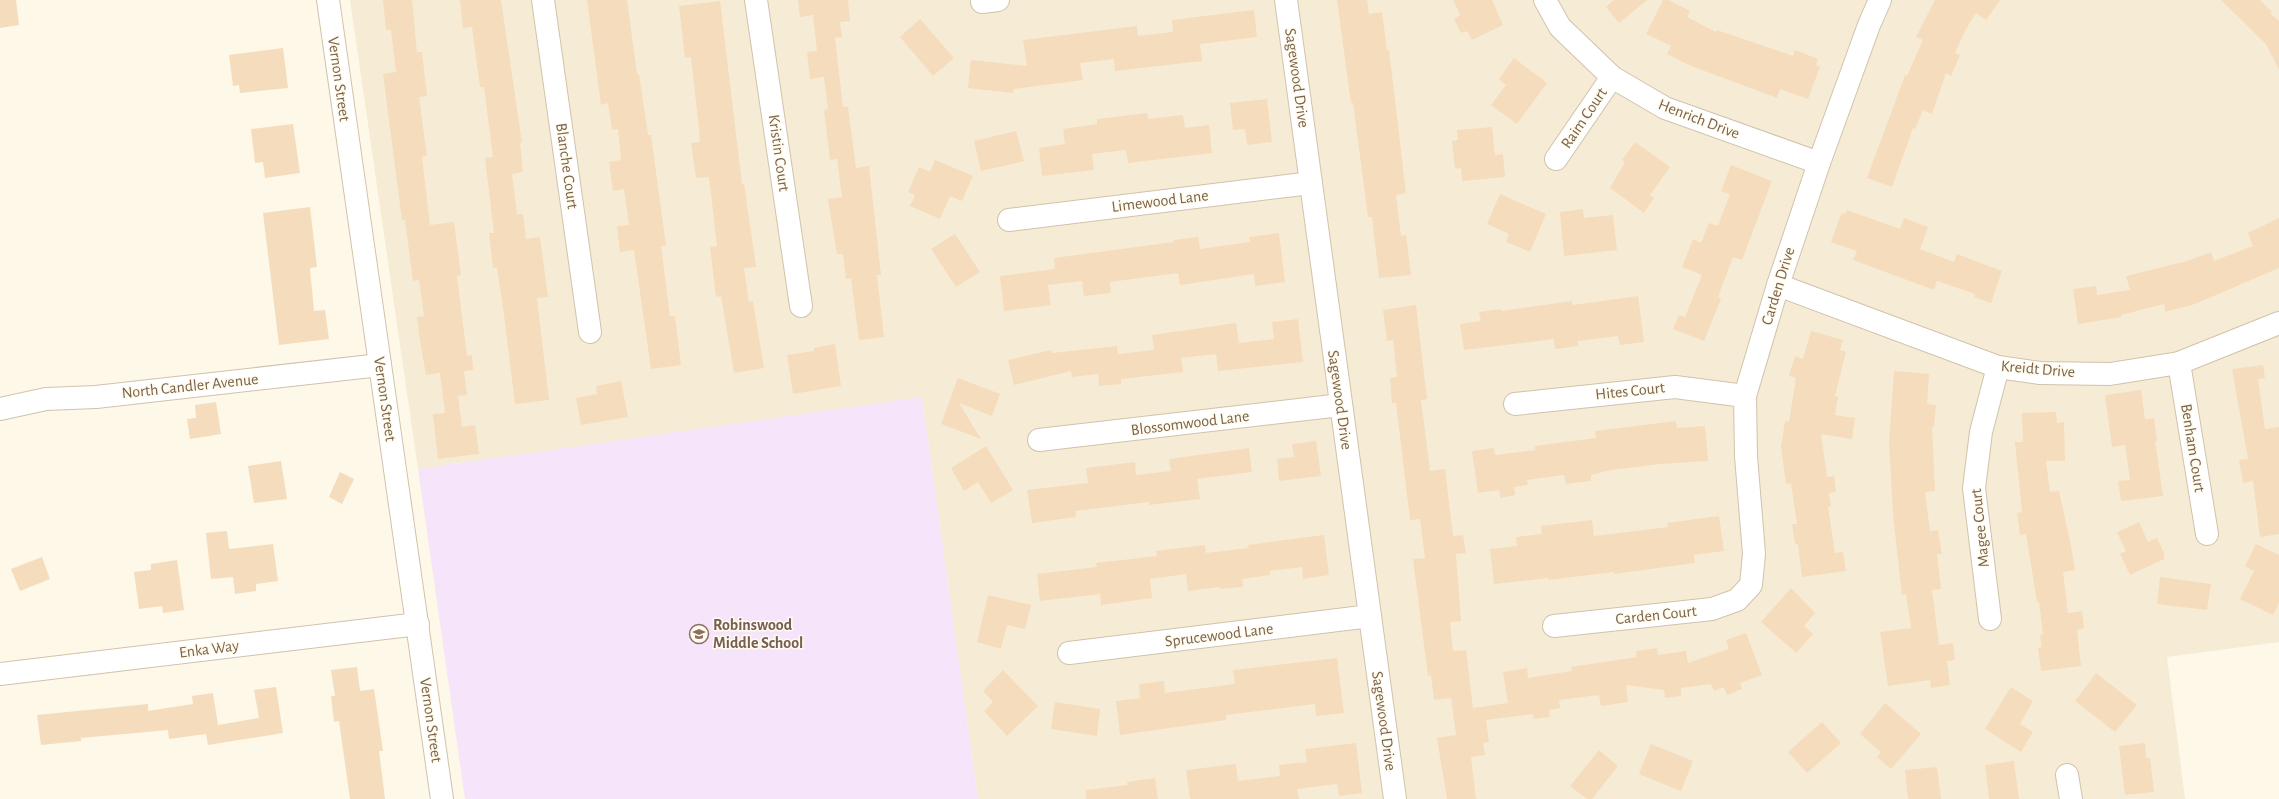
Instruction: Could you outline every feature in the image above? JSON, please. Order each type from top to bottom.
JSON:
[{"type":"street","name":"Vernon Street","points":[[328,0],[442,799]]},
{"type":"street","name":"Blanche Court","points":[[543,0],[590,332]]},
{"type":"street","name":"Kristin Court","points":[[756,0],[801,306]]},
{"type":"street","name":"Sagewood Drive","points":[[1286,0],[1395,799]]},
{"type":"street","name":"Henrich Drive","points":[[1545,0],[1560,27],[1612,76],[1665,108],[1819,163]]},
{"type":"street","name":"Carden Drive","points":[[1751,585],[1754,554],[1746,456],[1745,396],[1778,285],[1819,163],[1869,25],[1880,0]]},
{"type":"street","name":"Raim Court","points":[[1556,159],[1612,76]]},
{"type":"street","name":"Limewood Lane","points":[[1009,220],[1311,183]]},
{"type":"street","name":"Kreidt Drive","points":[[1778,285],[1998,367],[2040,373],[2110,374],[2179,363],[2279,323]]},
{"type":"street","name":"Benham Court","points":[[2179,363],[2207,534]]},
{"type":"street","name":"North Candler Avenue","points":[[0,409],[46,399],[96,397],[380,365]]},
{"type":"street","name":"Magee Court","points":[[1990,618],[1974,488],[1981,432],[1998,367]]},
{"type":"street","name":"Hites Court","points":[[1515,404],[1675,386],[1745,396]]},
{"type":"street","name":"Blossomwood Lane","points":[[1039,440],[1341,405]]},
{"type":"street","name":"Carden Court","points":[[1554,626],[1712,609],[1737,600],[1751,585]]},
{"type":"street","name":"Sprucewood Lane","points":[[1069,653],[1370,616]]},
{"type":"street","name":"Enka Way","points":[[0,674],[418,624]]},
{"type":"street","points":[[2067,775],[2071,799]]},
{"type":"shaded area","points":[[350,0],[2279,0],[2279,642],[2167,657],[2185,799],[978,799],[922,397],[418,469]]},
{"type":"shaded area","name":"Robinswood Middle School","points":[[922,397],[978,799],[465,799],[418,469]]},
{"type":"building","points":[[0,0],[16,0],[19,25],[0,28]]},
{"type":"building","points":[[383,0],[412,0],[417,52],[422,52],[427,96],[419,97],[427,156],[422,157],[430,225],[454,222],[461,275],[457,276],[467,356],[472,355],[473,370],[464,371],[467,395],[458,396],[462,427],[475,425],[479,454],[438,459],[433,414],[445,413],[440,373],[426,375],[420,341],[417,317],[424,316],[419,280],[413,281],[405,220],[402,220],[383,74],[396,72],[391,30],[386,30]]},
{"type":"building","points":[[460,0],[501,0],[522,143],[520,143],[523,172],[512,174],[517,214],[523,214],[526,239],[540,237],[548,297],[537,298],[549,400],[515,404],[497,267],[493,268],[489,233],[494,233],[485,158],[493,157],[484,87],[480,87],[472,27],[463,28]]},
{"type":"building","points":[[587,0],[627,0],[637,74],[639,74],[648,135],[651,135],[666,246],[661,246],[670,316],[675,316],[681,365],[651,369],[634,250],[620,252],[617,226],[629,225],[624,189],[613,191],[609,162],[621,160],[618,129],[612,130],[608,103],[601,105]]},
{"type":"building","points":[[798,0],[848,0],[850,21],[840,22],[842,37],[835,38],[843,107],[848,107],[856,168],[869,166],[881,275],[877,275],[884,337],[859,340],[851,278],[846,279],[843,254],[837,254],[828,199],[842,197],[837,159],[830,160],[824,110],[828,109],[824,77],[810,79],[807,52],[817,51],[813,15],[800,17]]},
{"type":"building","points":[[1337,0],[1367,0],[1369,14],[1382,12],[1387,50],[1389,50],[1406,193],[1396,195],[1401,236],[1406,235],[1411,275],[1379,278],[1372,217],[1368,217],[1353,103],[1351,103]]},
{"type":"building","points":[[1453,0],[1492,0],[1503,25],[1472,40],[1467,31],[1461,33],[1454,19],[1460,15]]},
{"type":"building","points":[[1614,0],[1647,0],[1619,23],[1606,7]]},
{"type":"building","points":[[1663,0],[1669,0],[1690,11],[1687,17],[1716,32],[1717,30],[1793,56],[1795,50],[1818,59],[1816,65],[1820,67],[1808,99],[1780,89],[1777,98],[1691,66],[1667,54],[1671,46],[1646,34]]},
{"type":"building","points":[[1935,0],[2000,0],[1986,20],[1976,13],[1966,29],[1955,53],[1960,55],[1951,76],[1946,73],[1932,114],[1923,110],[1915,129],[1913,128],[1892,187],[1867,178],[1905,75],[1907,76],[1923,40],[1916,37]]},
{"type":"building","points":[[2221,0],[2260,0],[2272,12],[2270,13],[2279,21],[2279,70],[2266,44]]},
{"type":"building","points":[[720,1],[742,184],[744,184],[756,267],[744,268],[749,302],[753,301],[764,368],[734,373],[721,296],[716,297],[710,247],[717,246],[709,177],[696,178],[691,143],[700,142],[699,129],[691,57],[685,58],[679,6]]},
{"type":"building","points":[[1254,10],[1257,37],[1200,44],[1202,61],[1115,71],[1114,59],[1080,63],[1083,80],[1014,89],[1013,93],[968,88],[971,60],[1027,66],[1023,40],[1137,26],[1138,36],[1173,32],[1172,20]]},
{"type":"building","points":[[920,19],[954,58],[933,76],[900,37]]},
{"type":"building","points":[[283,48],[288,88],[240,93],[239,85],[233,86],[229,55]]},
{"type":"building","points":[[1514,58],[1547,83],[1517,124],[1491,105],[1506,85],[1499,79]]},
{"type":"building","points":[[1267,99],[1272,142],[1247,145],[1245,129],[1233,130],[1230,103]]},
{"type":"building","points":[[1147,113],[1148,119],[1183,115],[1185,128],[1209,125],[1212,153],[1128,163],[1126,150],[1092,154],[1094,170],[1042,176],[1039,148],[1065,144],[1063,129],[1097,124],[1097,119]]},
{"type":"building","points":[[293,124],[300,173],[265,178],[263,162],[255,163],[251,129]]},
{"type":"building","points":[[1492,127],[1495,155],[1503,154],[1505,177],[1462,181],[1461,168],[1455,169],[1452,141],[1458,140],[1457,130]]},
{"type":"building","points":[[1016,131],[1024,161],[981,171],[974,141]]},
{"type":"building","points":[[1635,142],[1670,167],[1650,195],[1654,198],[1644,213],[1610,188],[1625,162],[1622,160]]},
{"type":"building","points":[[935,160],[973,176],[962,201],[950,196],[940,219],[910,206],[915,195],[908,192],[919,167],[930,172]]},
{"type":"building","points":[[1731,165],[1772,181],[1742,260],[1733,257],[1718,297],[1721,299],[1704,341],[1673,329],[1679,315],[1685,317],[1702,275],[1682,267],[1693,239],[1701,243],[1709,223],[1718,226],[1730,194],[1721,191]]},
{"type":"building","points":[[1500,194],[1546,214],[1530,252],[1506,242],[1509,234],[1487,224]]},
{"type":"building","points":[[310,207],[317,267],[310,268],[314,311],[325,310],[329,339],[279,345],[263,213]]},
{"type":"building","points":[[1583,209],[1584,218],[1613,215],[1617,250],[1564,256],[1560,212]]},
{"type":"building","points":[[1847,210],[1900,229],[1904,218],[1928,227],[1920,249],[1954,262],[1957,254],[2002,271],[1991,303],[1974,297],[1975,294],[1937,281],[1934,290],[1853,260],[1857,251],[1831,242],[1841,214],[1846,213]]},
{"type":"building","points":[[2279,218],[2279,268],[2195,304],[2165,312],[2164,304],[2121,315],[2122,317],[2078,324],[2073,289],[2096,286],[2097,295],[2130,290],[2126,276],[2187,261],[2211,252],[2214,261],[2253,246],[2248,233]]},
{"type":"building","points":[[1279,233],[1285,282],[1255,286],[1254,274],[1180,285],[1178,273],[1110,282],[1111,293],[1084,296],[1082,281],[1048,285],[1051,305],[1004,311],[1000,276],[1055,269],[1054,258],[1174,242],[1174,240],[1198,237],[1200,249],[1250,242],[1249,237]]},
{"type":"building","points":[[955,234],[980,272],[956,287],[931,249]]},
{"type":"building","points":[[1638,296],[1644,342],[1620,345],[1618,336],[1578,341],[1578,346],[1555,349],[1554,339],[1464,350],[1460,324],[1481,321],[1479,312],[1501,309],[1502,311],[1572,301],[1573,305]]},
{"type":"building","points":[[1416,305],[1427,399],[1421,400],[1430,471],[1445,469],[1453,536],[1463,535],[1466,553],[1456,554],[1461,621],[1450,622],[1453,651],[1466,650],[1473,708],[1508,703],[1503,672],[1527,668],[1528,678],[1572,671],[1571,667],[1637,657],[1636,651],[1657,648],[1658,655],[1686,651],[1688,663],[1729,649],[1726,640],[1746,633],[1762,675],[1740,683],[1742,689],[1727,695],[1724,687],[1714,691],[1711,684],[1681,688],[1681,696],[1665,698],[1664,690],[1626,685],[1628,702],[1601,706],[1599,695],[1559,700],[1560,708],[1549,710],[1550,717],[1534,719],[1533,714],[1486,720],[1489,742],[1483,743],[1485,755],[1471,757],[1476,799],[1447,799],[1437,738],[1456,735],[1451,698],[1434,700],[1431,675],[1428,676],[1413,559],[1425,558],[1420,519],[1410,520],[1396,403],[1392,403],[1390,378],[1397,377],[1393,340],[1387,341],[1383,310]]},
{"type":"building","points":[[1298,319],[1303,362],[1218,371],[1216,354],[1181,358],[1183,372],[1121,379],[1121,384],[1099,386],[1098,374],[1072,377],[1071,371],[1014,385],[1008,360],[1051,350],[1052,353],[1117,346],[1118,354],[1154,350],[1152,335],[1236,323],[1239,343],[1274,339],[1272,322]]},
{"type":"building","points":[[1811,331],[1843,340],[1840,350],[1846,352],[1835,396],[1838,397],[1835,415],[1855,418],[1852,439],[1821,434],[1827,477],[1834,476],[1836,492],[1829,493],[1831,506],[1828,507],[1835,553],[1843,552],[1846,571],[1802,577],[1798,544],[1795,544],[1792,524],[1797,524],[1791,483],[1786,484],[1781,447],[1785,421],[1789,422],[1796,378],[1789,376],[1795,356],[1803,359]]},
{"type":"building","points":[[835,344],[841,386],[793,394],[787,355],[814,351],[814,348]]},
{"type":"building","points":[[2263,365],[2265,378],[2258,379],[2265,429],[2279,427],[2279,534],[2260,537],[2253,481],[2243,483],[2239,460],[2248,459],[2232,369]]},
{"type":"building","points":[[1894,371],[1929,374],[1927,404],[1936,405],[1934,427],[1932,427],[1935,491],[1925,492],[1930,531],[1938,530],[1942,554],[1937,554],[1941,589],[1932,590],[1939,645],[1953,643],[1955,660],[1947,661],[1950,685],[1931,688],[1930,680],[1888,686],[1880,632],[1911,628],[1906,594],[1902,595],[1893,514],[1889,441]]},
{"type":"building","points":[[958,378],[1000,394],[992,416],[959,403],[981,439],[941,424]]},
{"type":"building","points":[[621,381],[628,417],[581,425],[576,398],[597,394],[596,386]]},
{"type":"building","points":[[2141,390],[2145,419],[2154,418],[2157,441],[2155,441],[2163,496],[2121,501],[2118,481],[2130,480],[2125,445],[2112,447],[2105,395]]},
{"type":"building","points":[[216,402],[221,434],[190,439],[187,419],[196,418],[195,405]]},
{"type":"building","points":[[2056,412],[2057,423],[2064,422],[2065,461],[2046,461],[2050,492],[2059,491],[2075,570],[2063,572],[2068,613],[2082,611],[2084,628],[2077,630],[2081,666],[2041,671],[2038,648],[2042,647],[2040,635],[2043,634],[2039,602],[2037,602],[2026,534],[2020,535],[2017,513],[2022,512],[2015,442],[2023,442],[2022,413]]},
{"type":"building","points":[[1676,421],[1677,428],[1705,426],[1708,461],[1660,464],[1611,470],[1591,475],[1591,481],[1566,484],[1564,475],[1527,480],[1528,485],[1514,487],[1515,495],[1500,498],[1499,490],[1478,493],[1472,451],[1494,448],[1495,455],[1535,450],[1535,446],[1596,438],[1595,431]]},
{"type":"building","points":[[1316,441],[1321,476],[1279,481],[1277,459],[1294,457],[1292,444]]},
{"type":"building","points":[[986,446],[1013,490],[991,503],[978,482],[964,491],[951,468]]},
{"type":"building","points":[[1249,448],[1252,472],[1197,479],[1200,499],[1149,505],[1149,502],[1075,511],[1076,517],[1032,523],[1027,490],[1088,483],[1086,468],[1135,462],[1136,475],[1171,471],[1169,459]]},
{"type":"building","points":[[281,461],[287,499],[254,503],[248,466]]},
{"type":"building","points":[[340,472],[354,479],[342,504],[329,497]]},
{"type":"building","points":[[1719,516],[1724,551],[1694,555],[1695,563],[1614,574],[1614,572],[1548,580],[1548,578],[1494,584],[1490,549],[1517,546],[1516,537],[1542,534],[1541,526],[1592,520],[1594,536],[1668,527],[1667,523]]},
{"type":"building","points":[[2139,522],[2148,542],[2157,538],[2164,553],[2164,559],[2130,575],[2120,554],[2126,551],[2117,532]]},
{"type":"building","points":[[227,531],[229,549],[273,544],[278,581],[256,584],[256,591],[235,594],[233,577],[211,579],[206,533]]},
{"type":"building","points":[[1324,535],[1329,575],[1303,579],[1302,567],[1270,571],[1270,575],[1242,579],[1243,587],[1221,589],[1220,587],[1188,591],[1186,574],[1150,579],[1152,598],[1101,605],[1100,594],[1040,601],[1037,574],[1097,567],[1096,563],[1157,556],[1156,551],[1205,545],[1206,553],[1249,548],[1248,545]]},
{"type":"building","points":[[2256,544],[2279,555],[2279,603],[2273,615],[2240,599],[2254,571],[2245,566]]},
{"type":"building","points":[[42,557],[50,579],[20,591],[11,569]]},
{"type":"building","points":[[177,560],[184,610],[163,613],[162,606],[139,609],[134,572],[151,570],[151,564]]},
{"type":"building","points":[[2160,577],[2211,584],[2207,610],[2157,604]]},
{"type":"building","points":[[1791,588],[1815,613],[1804,626],[1813,634],[1796,653],[1761,622]]},
{"type":"building","points":[[988,595],[1031,605],[1025,629],[1007,625],[1001,649],[977,642]]},
{"type":"building","points":[[1337,658],[1344,713],[1316,716],[1315,704],[1226,715],[1226,720],[1120,735],[1116,701],[1140,698],[1139,684],[1164,681],[1165,693],[1235,684],[1233,670]]},
{"type":"building","points":[[357,667],[360,691],[374,689],[383,751],[379,751],[385,799],[350,799],[339,721],[334,722],[331,696],[335,696],[331,670]]},
{"type":"building","points":[[1003,670],[1038,706],[1007,736],[984,711],[993,702],[983,691]]},
{"type":"building","points":[[2096,673],[2137,705],[2115,732],[2075,701]]},
{"type":"building","points":[[276,687],[283,733],[208,745],[206,734],[169,739],[168,730],[81,738],[81,741],[41,745],[37,715],[148,704],[148,711],[193,704],[192,696],[213,693],[218,725],[259,718],[254,690]]},
{"type":"building","points":[[2011,687],[2033,701],[2020,724],[2033,732],[2021,752],[1985,729]]},
{"type":"building","points":[[1055,702],[1100,709],[1097,736],[1051,729]]},
{"type":"building","points":[[1885,703],[1921,734],[1891,769],[1877,757],[1881,752],[1860,734]]},
{"type":"building","points":[[1822,722],[1841,743],[1807,773],[1788,752]]},
{"type":"building","points":[[1356,743],[1362,793],[1339,796],[1337,784],[1297,789],[1299,799],[1190,799],[1186,770],[1236,764],[1238,781],[1280,776],[1279,765],[1307,762],[1305,749]]},
{"type":"building","points":[[2145,743],[2146,758],[2150,758],[2154,792],[2125,795],[2119,746]]},
{"type":"building","points":[[1651,744],[1693,761],[1681,791],[1639,774]]},
{"type":"building","points":[[1599,750],[1618,766],[1592,799],[1587,799],[1570,786]]},
{"type":"building","points":[[2014,761],[2019,799],[1989,799],[1985,765]]},
{"type":"building","points":[[1937,767],[1941,799],[1908,799],[1905,770]]},
{"type":"building","points":[[1155,778],[1158,799],[1086,799],[1086,790],[1128,785],[1127,782]]},
{"type":"place","name":"Robinswood Middle School","points":[[699,634]]}]
